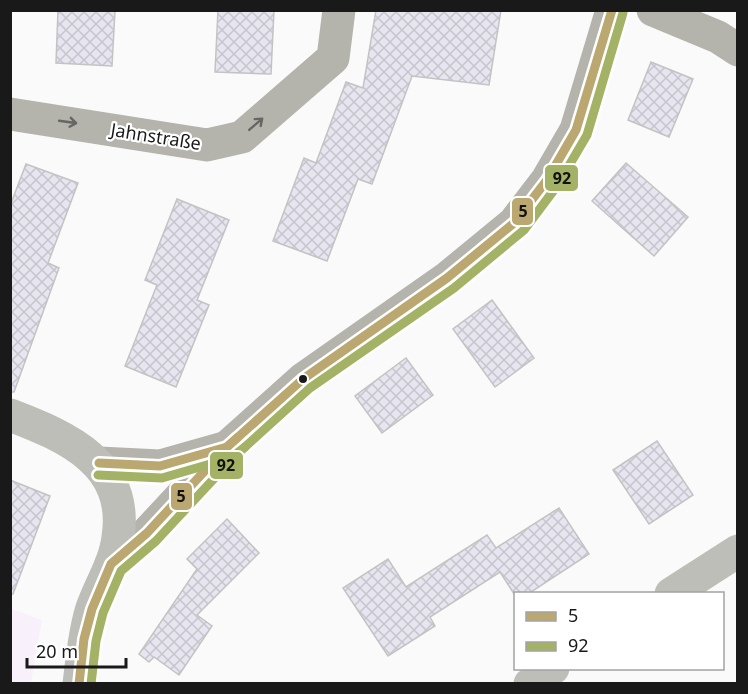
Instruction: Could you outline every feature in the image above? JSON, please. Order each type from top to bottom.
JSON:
[{"type":"main road","points":[[10,416],[68,440],[99,463],[112,484],[119,508],[118,538],[111,564],[92,609],[84,639],[79,684]]},
{"type":"main road","points":[[674,592],[738,551]]},
{"type":"main road","points":[[530,684],[551,670]]},
{"type":"street","name":"Jahnstraße","points":[[10,114],[207,145],[242,137],[333,58],[339,10]]},
{"type":"street","points":[[111,564],[147,534],[227,447],[303,379],[447,278],[514,223],[547,180],[576,130],[612,10]]},
{"type":"street","points":[[653,10],[718,37],[738,50]]},
{"type":"street","points":[[99,463],[160,465],[227,447]]},
{"type":"shaded area","points":[[10,608],[42,620],[31,683],[11,683]]},
{"type":"building","points":[[58,10],[115,10],[112,66],[56,63]]},
{"type":"building","points":[[218,10],[274,10],[271,74],[215,72]]},
{"type":"building","points":[[376,10],[501,10],[489,85],[412,76],[372,184],[358,179],[327,261],[273,241],[304,158],[316,163],[346,82],[363,88]]},
{"type":"building","points":[[651,62],[693,79],[669,137],[628,120]]},
{"type":"building","points":[[626,163],[688,217],[654,256],[592,201]]},
{"type":"building","points":[[26,164],[78,183],[48,263],[59,268],[14,392],[10,392],[10,206]]},
{"type":"building","points":[[177,199],[229,220],[197,300],[209,305],[176,387],[125,366],[157,285],[145,280]]},
{"type":"building","points":[[492,300],[534,358],[495,387],[453,329]]},
{"type":"building","points":[[406,358],[433,395],[382,433],[355,396]]},
{"type":"building","points":[[657,441],[693,495],[649,524],[613,470]]},
{"type":"building","points":[[10,480],[50,496],[13,594],[10,594]]},
{"type":"building","points":[[559,508],[589,554],[531,592],[514,592],[514,594],[500,572],[430,617],[435,626],[388,656],[343,588],[388,559],[406,587],[487,535],[496,548]]},
{"type":"building","points":[[227,519],[259,553],[197,615],[212,626],[179,675],[154,657],[149,662],[139,654],[197,569],[187,559]]},
{"type":"transit line","name":"5","points":[[79,684],[84,639],[92,609],[111,564],[147,533],[227,447],[303,379],[447,278],[514,223],[547,180],[576,130],[612,10]]},
{"type":"transit line","name":"92","points":[[91,684],[96,641],[103,613],[121,571],[156,541],[235,456],[310,388],[454,288],[524,230],[557,186],[587,135],[623,13]]},
{"type":"transit line","name":"5","points":[[99,463],[160,466],[227,447],[237,438]]},
{"type":"transit line","name":"92","points":[[98,475],[162,478],[231,458],[245,447]]}]
